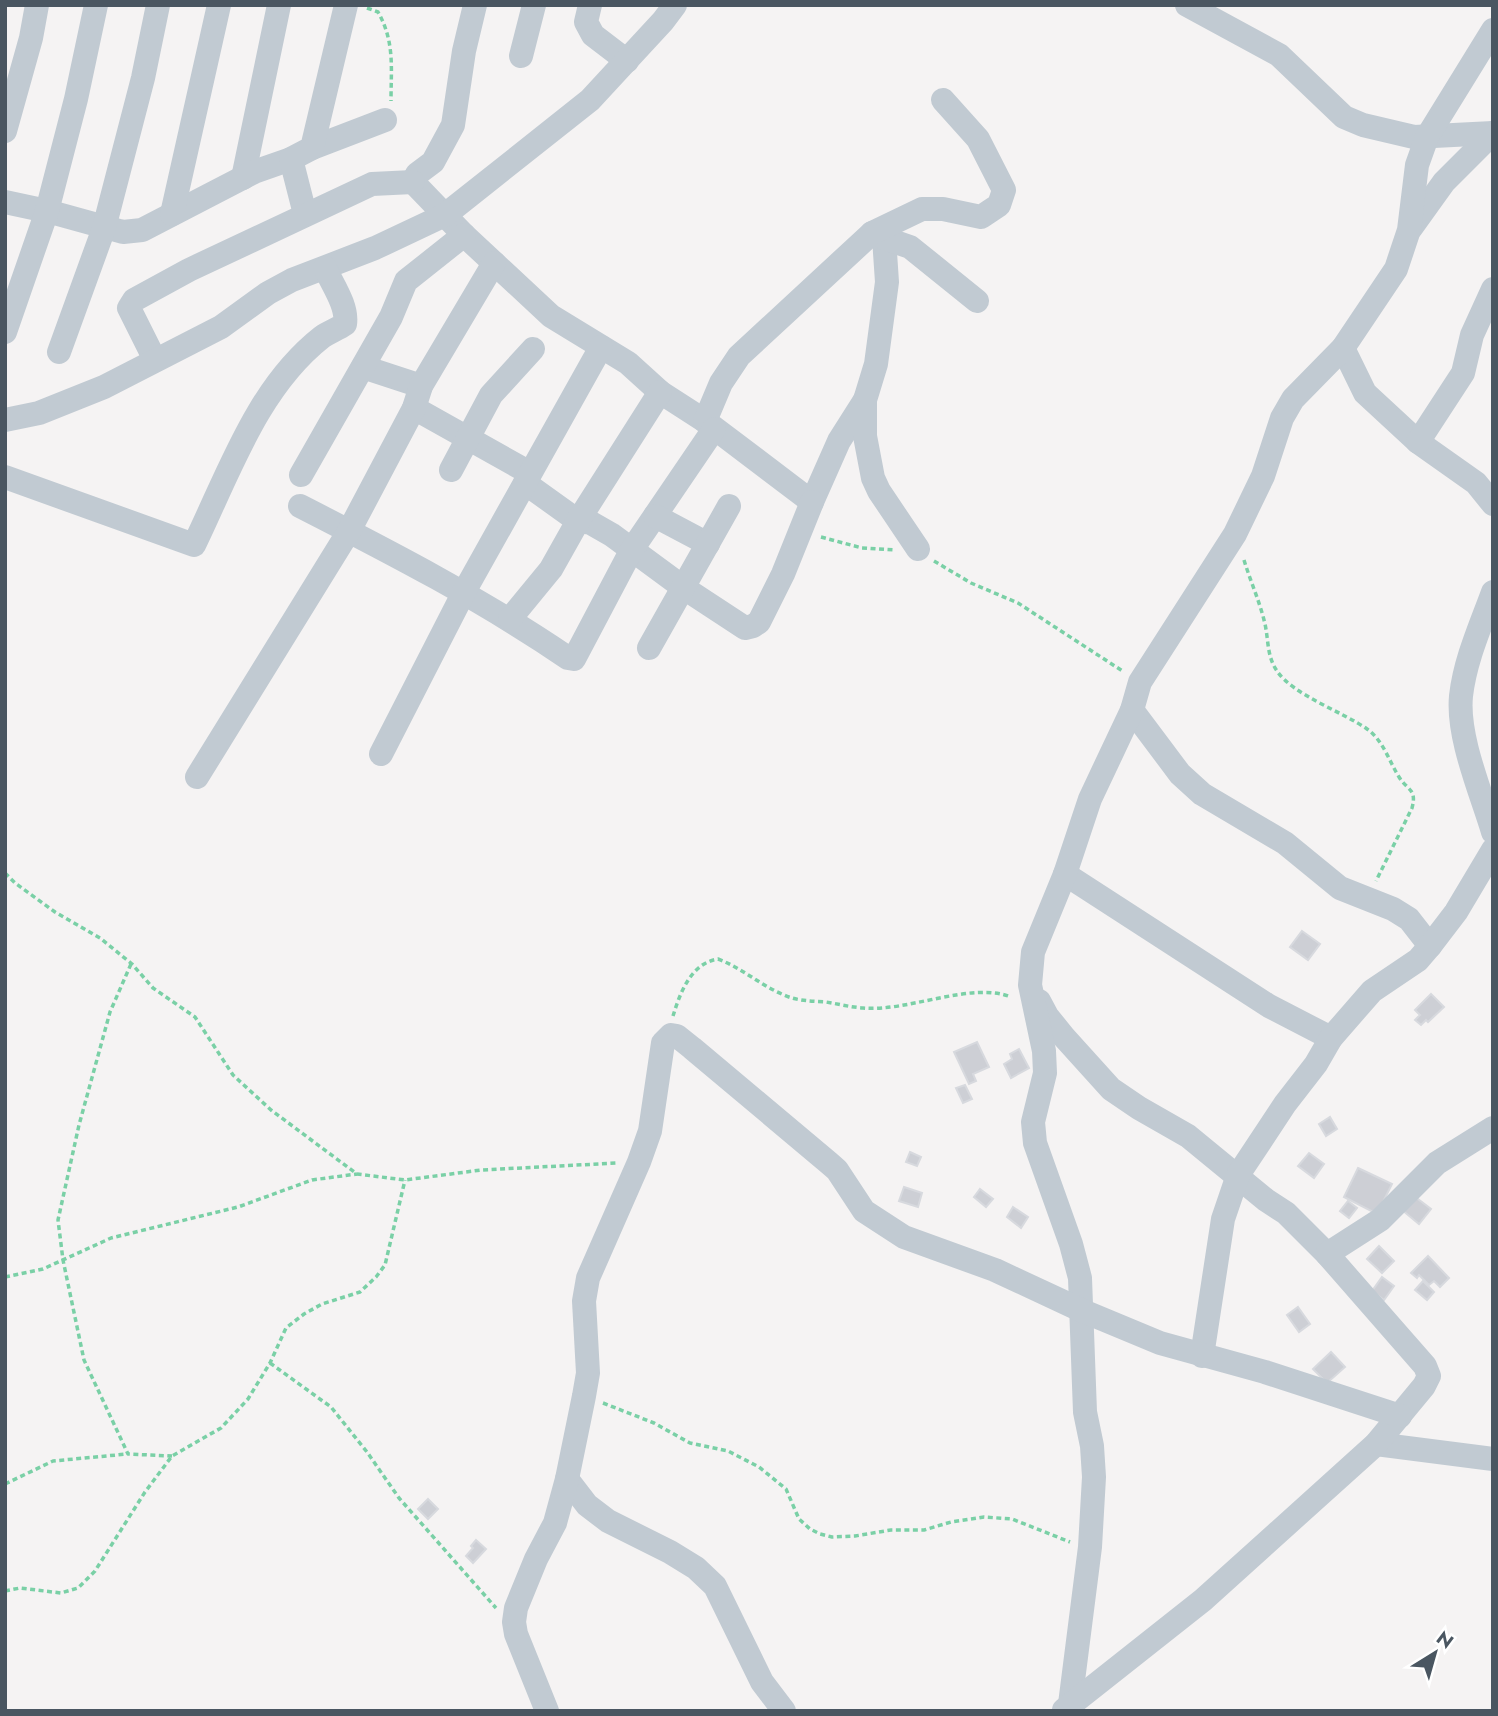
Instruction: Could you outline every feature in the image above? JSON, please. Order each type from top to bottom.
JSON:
[{"type":"street","points":[[5,131],[31,38],[37,5]]},
{"type":"street","points":[[5,332],[47,211],[76,99],[96,5]]},
{"type":"street","points":[[59,352],[104,228],[143,78],[158,5]]},
{"type":"street","points":[[172,214],[219,5]]},
{"type":"street","points":[[243,178],[279,5]]},
{"type":"street","points":[[305,214],[302,153],[346,5]]},
{"type":"street","points":[[413,182],[417,174],[433,162],[453,125],[464,51],[475,5]]},
{"type":"street","points":[[521,56],[534,5]]},
{"type":"street","points":[[590,5],[586,22],[593,35],[627,61]]},
{"type":"street","points":[[5,420],[39,413],[104,387],[221,327],[268,293],[292,280],[445,215],[582,107],[627,61],[675,5]]},
{"type":"street","points":[[1187,5],[1279,55],[1344,117],[1363,125],[1414,137],[1493,133]]},
{"type":"street","points":[[1067,1708],[1090,1547],[1094,1477],[1092,1446],[1085,1412],[1080,1278],[1071,1244],[1035,1143],[1034,1122],[1045,1073],[1044,1051],[1023,993],[1033,953],[1065,874],[1090,799],[1132,710],[1140,681],[1235,534],[1263,477],[1282,418],[1293,399],[1343,348],[1396,269],[1409,230],[1417,165],[1427,137],[1493,30]]},
{"type":"street","points":[[300,506],[464,592],[568,658],[574,659],[631,551],[709,425],[721,383],[739,356],[878,235],[922,209],[943,209],[981,216],[999,205],[1004,190],[978,139],[943,100]]},
{"type":"street","points":[[5,202],[123,232],[142,230],[243,178],[385,120]]},
{"type":"street","points":[[1409,230],[1444,182],[1493,133]]},
{"type":"street","points":[[155,360],[129,308],[134,300],[188,270],[372,184],[413,182],[464,235],[551,316],[628,363],[660,392],[812,502]]},
{"type":"street","points":[[302,475],[391,317],[406,281],[464,235]]},
{"type":"street","points":[[878,235],[909,247],[977,301]]},
{"type":"street","points":[[363,367],[417,397],[468,438],[527,478],[578,521],[591,523],[612,535],[684,589],[745,628],[753,626],[759,622],[802,531],[839,441],[865,400],[876,364],[887,282],[878,235]]},
{"type":"street","points":[[197,777],[349,531],[417,397],[494,263]]},
{"type":"street","points":[[5,477],[194,545],[257,414],[283,376],[323,336],[345,324],[340,300],[325,268]]},
{"type":"street","points":[[1418,442],[1463,373],[1472,335],[1493,289]]},
{"type":"street","points":[[381,754],[464,592],[601,347]]},
{"type":"street","points":[[1343,348],[1364,393],[1418,442],[1476,483],[1493,504]]},
{"type":"street","points":[[451,470],[491,395],[533,349]]},
{"type":"street","points":[[510,619],[551,569],[578,521],[660,392]]},
{"type":"street","points":[[865,400],[865,436],[873,478],[918,549]]},
{"type":"street","points":[[649,648],[729,506]]},
{"type":"street","points":[[655,516],[708,544]]},
{"type":"street","points":[[1493,592],[1468,661],[1461,697],[1462,724],[1493,832]]},
{"type":"street","points":[[1132,710],[1193,787],[1285,843],[1340,888],[1393,909],[1409,919],[1430,946]]},
{"type":"street","points":[[1202,1356],[1223,1219],[1238,1175],[1331,1038],[1373,991],[1418,960],[1430,946],[1456,912],[1493,849]]},
{"type":"street","points":[[1065,874],[1269,1006],[1331,1038]]},
{"type":"street","points":[[1023,993],[1111,1088],[1139,1108],[1188,1136],[1266,1200],[1286,1213],[1327,1254],[1428,1371],[1428,1381],[1376,1444],[1203,1600],[1067,1708]]},
{"type":"street","points":[[547,1711],[521,1647],[514,1622],[516,1608],[555,1523],[568,1479],[588,1373],[583,1301],[588,1278],[650,1131],[656,1080],[666,1038],[671,1035],[684,1042],[829,1163],[837,1170],[864,1211],[904,1237],[995,1269],[1083,1311],[1160,1343],[1265,1372],[1400,1416]]},
{"type":"street","points":[[1327,1254],[1380,1220],[1437,1163],[1493,1128]]},
{"type":"street","points":[[1376,1444],[1493,1459]]},
{"type":"street","points":[[568,1479],[587,1505],[608,1521],[670,1552],[696,1568],[715,1586],[762,1682],[784,1711]]},
{"type":"path","points":[[358,5],[378,12],[387,28],[391,46],[391,107],[385,120]]},
{"type":"path","points":[[802,531],[862,548],[918,549],[945,569],[1018,603],[1140,681]]},
{"type":"path","points":[[1235,534],[1265,622],[1269,657],[1279,674],[1314,699],[1368,730],[1382,746],[1401,781],[1412,791],[1412,808],[1388,853],[1369,900]]},
{"type":"path","points":[[5,873],[55,912],[100,938],[132,964],[153,988],[195,1017],[233,1075],[271,1110],[357,1174]]},
{"type":"path","points":[[666,1038],[679,998],[692,975],[701,964],[718,959],[747,972],[763,985],[786,996],[863,1008],[890,1008],[969,993],[1023,993]]},
{"type":"path","points":[[128,1454],[84,1360],[63,1260],[58,1220],[79,1125],[110,1012],[132,964]]},
{"type":"path","points":[[5,1278],[43,1269],[111,1238],[238,1207],[312,1181],[357,1174],[405,1180],[481,1170],[639,1162]]},
{"type":"path","points":[[5,1591],[20,1588],[61,1593],[78,1588],[95,1571],[145,1492],[173,1456],[221,1428],[248,1399],[270,1363],[286,1328],[322,1304],[360,1292],[386,1265],[405,1180]]},
{"type":"path","points":[[270,1363],[331,1407],[399,1498],[499,1612],[514,1622]]},
{"type":"path","points":[[584,1396],[654,1423],[690,1443],[728,1451],[759,1466],[786,1489],[799,1519],[820,1534],[832,1537],[891,1530],[924,1530],[951,1522],[984,1517],[1012,1519],[1067,1541],[1090,1547]]},
{"type":"path","points":[[5,1490],[5,1483],[53,1461],[128,1454],[173,1456]]},
{"type":"building","points":[[1302,931],[1320,944],[1308,960],[1290,947]]},
{"type":"building","points":[[1431,994],[1444,1007],[1421,1025],[1415,1020],[1420,1015],[1415,1010]]},
{"type":"building","points":[[977,1042],[989,1067],[973,1074],[976,1081],[969,1084],[954,1052]]},
{"type":"building","points":[[1019,1049],[1029,1068],[1011,1078],[1004,1064],[1012,1059],[1010,1054]]},
{"type":"building","points":[[965,1085],[972,1099],[963,1103],[956,1088]]},
{"type":"building","points":[[1330,1117],[1337,1129],[1326,1136],[1319,1124]]},
{"type":"building","points":[[910,1152],[921,1157],[917,1166],[906,1162]]},
{"type":"building","points":[[1309,1153],[1324,1164],[1314,1178],[1298,1166]]},
{"type":"building","points":[[1358,1168],[1392,1184],[1377,1214],[1344,1197]]},
{"type":"building","points":[[904,1187],[922,1193],[918,1207],[899,1201]]},
{"type":"building","points":[[980,1189],[993,1199],[986,1207],[974,1197]]},
{"type":"building","points":[[1414,1196],[1431,1209],[1419,1224],[1402,1210]]},
{"type":"building","points":[[1348,1201],[1357,1208],[1349,1218],[1340,1211]]},
{"type":"building","points":[[1013,1207],[1028,1217],[1021,1228],[1007,1217]]},
{"type":"building","points":[[1379,1246],[1394,1261],[1382,1273],[1367,1259]]},
{"type":"building","points":[[1428,1256],[1449,1278],[1440,1287],[1434,1281],[1429,1285],[1419,1275],[1417,1278],[1411,1273]]},
{"type":"building","points":[[1382,1277],[1394,1286],[1384,1300],[1372,1291]]},
{"type":"building","points":[[1423,1281],[1434,1292],[1427,1300],[1415,1290]]},
{"type":"building","points":[[1298,1307],[1310,1324],[1299,1332],[1287,1315]]},
{"type":"building","points":[[1331,1352],[1345,1367],[1327,1383],[1313,1369]]},
{"type":"building","points":[[428,1499],[438,1509],[428,1519],[418,1509]]},
{"type":"building","points":[[476,1540],[486,1549],[473,1563],[466,1556]]}]
